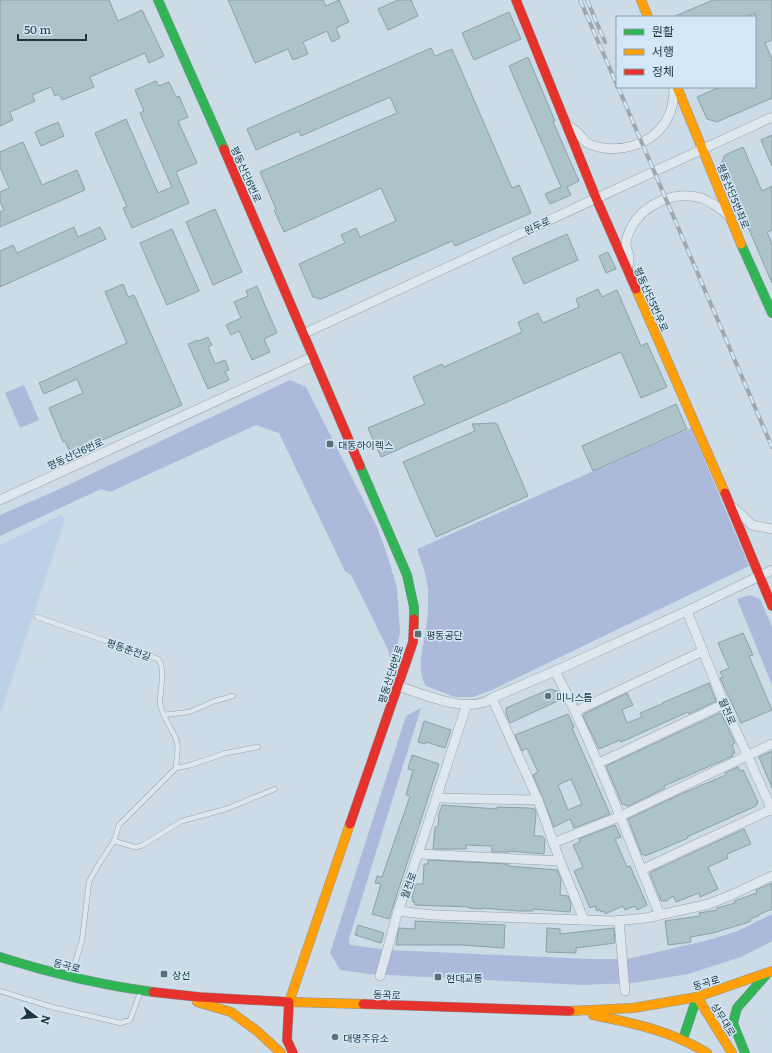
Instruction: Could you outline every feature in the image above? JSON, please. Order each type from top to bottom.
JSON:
[{"type":"street","name":"평동산단6번로","points":[[158,0],[268,249],[312,357],[407,575],[414,607],[413,642],[289,1002],[287,1040],[293,1053]]},
{"type":"street","name":"평동산단5번우로","points":[[516,0],[596,198],[731,506],[772,606]]},
{"type":"street","points":[[641,0],[648,16]]},
{"type":"street","points":[[566,125],[578,132],[585,142],[597,146],[609,148],[633,146],[649,138],[660,129],[668,117],[674,102],[675,88]]},
{"type":"street","name":"평동산단5번좌로","points":[[675,88],[702,148],[728,214],[772,313]]},
{"type":"street","name":"원두로","points":[[303,334],[702,148],[772,117]]},
{"type":"street","points":[[627,269],[629,258],[626,245],[630,231],[646,208],[657,202],[676,196],[695,197],[711,202],[728,214]]},
{"type":"street","name":"평동산단6번로","points":[[0,500],[312,357]]},
{"type":"street","points":[[731,506],[752,526],[772,529]]},
{"type":"street","points":[[398,686],[458,705],[486,703],[492,698],[555,672],[772,570]]},
{"type":"street","name":"월전로","points":[[687,611],[724,704],[772,810]]},
{"type":"street","points":[[576,711],[703,651]]},
{"type":"street","points":[[555,672],[576,711],[599,763],[660,915]]},
{"type":"street","points":[[492,698],[538,800],[553,843],[584,920]]},
{"type":"street","name":"월전로","points":[[467,704],[419,854],[398,911],[433,915],[614,921],[660,915],[709,904],[772,876]]},
{"type":"street","points":[[599,763],[724,704]]},
{"type":"street","points":[[553,843],[621,816],[772,744]]},
{"type":"street","points":[[436,798],[538,800]]},
{"type":"street","points":[[641,870],[772,810]]},
{"type":"street","points":[[419,854],[560,861]]},
{"type":"street","points":[[380,976],[398,911]]},
{"type":"street","points":[[619,920],[626,991]]},
{"type":"street","name":"동곡로","points":[[0,957],[71,978],[170,994],[289,1002],[575,1011],[633,1008],[697,997],[740,984],[769,972]]},
{"type":"street","points":[[745,1053],[733,1023],[737,1008],[769,972]]},
{"type":"street","points":[[170,994],[231,1012],[257,1031],[281,1053]]},
{"type":"street","points":[[683,1039],[697,997]]},
{"type":"street","name":"상무대로","points":[[697,997],[732,1053]]},
{"type":"street","points":[[575,1011],[653,1028],[696,1045],[707,1053]]},
{"type":"lane","name":"평동춘전길","points":[[37,617],[158,659],[161,662],[162,676],[160,702],[164,715],[177,742],[176,768]]},
{"type":"lane","points":[[164,715],[189,712],[215,701],[234,696]]},
{"type":"lane","points":[[71,978],[82,940],[89,882],[97,866],[114,841],[119,825],[176,768],[191,765],[226,753],[258,746]]},
{"type":"lane","points":[[114,841],[135,847],[141,846],[182,821],[226,809],[275,789]]},
{"type":"lane","points":[[0,991],[52,1007],[120,1023],[130,1020],[141,989]]},
{"type":"shaded area","points":[[290,380],[306,387],[377,527],[387,554],[397,588],[400,633],[392,667],[389,652],[351,575],[345,571],[279,433],[256,425],[110,492],[101,489],[0,536],[0,515],[53,492]]},
{"type":"shaded area","points":[[24,385],[39,420],[20,428],[5,393]]},
{"type":"shaded area","points":[[691,428],[749,566],[492,690],[473,697],[455,697],[426,686],[421,672],[421,657],[427,620],[428,591],[425,573],[417,549]]},
{"type":"shaded area","points":[[61,515],[65,520],[0,715],[0,545]]},
{"type":"shaded area","points":[[750,595],[760,599],[772,627],[772,685],[737,599]]},
{"type":"shaded area","points":[[421,708],[349,939],[350,945],[389,950],[589,959],[627,959],[709,940],[738,931],[772,914],[772,941],[741,957],[688,974],[633,983],[582,985],[369,974],[340,970],[330,953],[406,716]]},
{"type":"building","points":[[0,0],[109,0],[118,21],[142,10],[164,56],[149,63],[145,53],[90,77],[94,87],[62,100],[59,94],[55,96],[51,87],[32,95],[35,101],[10,112],[13,120],[0,126]]},
{"type":"building","points":[[228,0],[323,0],[326,6],[339,0],[349,22],[336,28],[340,38],[332,42],[327,31],[303,42],[308,54],[293,60],[288,49],[255,63]]},
{"type":"building","points":[[398,0],[411,0],[418,16],[388,30],[378,9]]},
{"type":"building","points":[[713,0],[772,0],[772,40],[765,43],[772,59],[772,98],[717,122],[707,119],[697,97],[718,88],[756,88],[756,16],[755,13],[748,16],[675,16]]},
{"type":"building","points":[[509,12],[521,39],[474,60],[462,33]]},
{"type":"building","points":[[431,48],[435,56],[452,49],[512,188],[519,185],[531,213],[455,246],[452,241],[321,299],[313,297],[299,264],[345,243],[341,235],[356,228],[360,237],[396,221],[381,188],[284,232],[260,172],[397,113],[390,97],[301,136],[299,131],[256,150],[247,129]]},
{"type":"building","points":[[528,57],[555,121],[553,122],[579,181],[567,187],[571,195],[550,204],[545,194],[561,187],[509,66]]},
{"type":"building","points":[[156,81],[159,86],[169,82],[176,97],[179,96],[188,117],[178,121],[197,163],[176,172],[189,203],[132,228],[123,208],[127,207],[95,133],[126,119],[158,193],[172,187],[140,113],[144,111],[135,90]]},
{"type":"building","points":[[58,122],[64,136],[41,146],[35,132]]},
{"type":"building","points":[[772,135],[772,166],[761,140]]},
{"type":"building","points":[[23,142],[42,185],[77,170],[85,190],[0,227],[0,212],[4,210],[0,201],[0,192],[9,188],[0,167],[0,152]]},
{"type":"building","points":[[743,147],[762,191],[772,186],[772,230],[767,232],[772,244],[772,283],[721,164],[725,155]]},
{"type":"building","points":[[215,209],[242,272],[213,285],[186,222]]},
{"type":"building","points":[[74,227],[78,237],[100,227],[106,239],[0,287],[0,251],[13,245],[17,253]]},
{"type":"building","points":[[172,229],[199,291],[167,305],[140,243]]},
{"type":"building","points":[[567,234],[578,260],[524,284],[512,258]]},
{"type":"building","points":[[608,252],[616,269],[606,273],[599,256]]},
{"type":"building","points":[[123,284],[128,297],[134,295],[182,405],[91,445],[92,448],[72,457],[65,441],[63,442],[49,408],[83,393],[77,379],[44,394],[39,383],[127,343],[105,292]]},
{"type":"building","points":[[257,286],[277,333],[264,339],[270,352],[252,360],[239,331],[231,335],[226,325],[241,318],[234,302],[248,296],[246,291]]},
{"type":"building","points":[[598,289],[602,297],[617,290],[641,346],[647,343],[667,387],[641,398],[621,352],[381,457],[368,428],[425,404],[413,377],[442,364],[444,367],[522,332],[518,322],[538,313],[543,323],[579,307],[576,299]]},
{"type":"building","points":[[208,337],[212,345],[208,347],[215,364],[225,360],[229,370],[225,371],[229,380],[208,389],[188,344]]},
{"type":"building","points":[[676,404],[687,429],[593,471],[582,446]]},
{"type":"building","points":[[472,424],[497,424],[528,496],[436,537],[403,462],[475,431]]},
{"type":"building","points":[[743,633],[753,655],[749,656],[772,710],[741,723],[720,678],[723,677],[720,672],[729,668],[718,643]]},
{"type":"building","points":[[709,683],[716,701],[689,714],[688,712],[621,742],[620,740],[599,749],[583,716],[584,714],[627,693],[633,705],[622,710],[627,723],[642,717],[640,713]]},
{"type":"building","points":[[550,689],[557,691],[560,700],[510,723],[506,713],[506,708]]},
{"type":"building","points":[[720,713],[735,743],[732,745],[735,753],[732,754],[733,756],[664,786],[665,788],[629,806],[622,804],[606,766]]},
{"type":"building","points":[[568,714],[574,727],[572,728],[610,814],[574,828],[570,819],[554,827],[533,775],[538,772],[527,748],[522,751],[515,735]],"holes":[[[571,779],[582,804],[568,810],[558,785]]]},
{"type":"building","points":[[424,721],[451,730],[445,748],[426,742],[425,744],[418,742]]},
{"type":"building","points":[[772,751],[772,788],[759,757]]},
{"type":"building","points":[[412,755],[439,764],[389,919],[372,914],[381,884],[375,883],[377,876],[382,877],[410,796],[406,795],[413,770],[408,769]]},
{"type":"building","points":[[738,767],[740,771],[743,770],[758,802],[756,806],[687,837],[688,838],[645,856],[644,854],[642,855],[628,819],[726,775],[725,773]]},
{"type":"building","points":[[442,805],[497,809],[497,807],[535,809],[534,836],[542,836],[545,839],[544,854],[509,851],[492,852],[492,846],[466,845],[466,849],[433,849],[435,827],[438,827],[439,814]]},
{"type":"building","points":[[615,825],[621,837],[615,839],[627,867],[630,866],[647,905],[637,910],[635,906],[625,910],[623,906],[605,914],[604,911],[597,911],[595,906],[590,908],[574,871],[583,867],[573,845],[580,842],[579,839]]},
{"type":"building","points":[[744,829],[751,844],[727,854],[728,858],[708,867],[718,889],[700,897],[699,893],[676,902],[673,896],[667,901],[661,901],[650,874],[651,872]]},
{"type":"building","points":[[428,860],[508,864],[508,866],[557,870],[561,879],[560,895],[568,896],[571,903],[570,912],[533,909],[533,911],[518,911],[415,905],[412,898],[416,884],[423,884],[424,864],[428,864]]},
{"type":"building","points":[[772,883],[772,909],[750,919],[751,921],[746,923],[713,933],[690,937],[691,942],[668,945],[665,921],[700,916],[699,913],[717,910],[717,908],[735,903],[734,901],[757,893],[756,890]]},
{"type":"building","points":[[415,921],[505,925],[504,948],[462,945],[396,945],[399,928],[415,929]]},
{"type":"building","points":[[358,925],[384,933],[381,943],[355,935]]},
{"type":"building","points":[[547,928],[560,929],[560,934],[614,928],[615,943],[576,948],[576,953],[546,952]]},
{"type":"railway","points":[[580,0],[616,83]]},
{"type":"railway","points":[[587,0],[605,42]]},
{"type":"railway","points":[[618,88],[772,447]]},
{"type":"traffic: fast","points":[[158,0],[224,149]]},
{"type":"traffic: fast","points":[[741,244],[772,313]]},
{"type":"traffic: fast","points":[[360,466],[407,575],[414,607],[414,619]]},
{"type":"traffic: fast","points":[[0,957],[76,978],[153,992]]},
{"type":"traffic: fast","points":[[745,1053],[733,1023],[737,1008],[766,975]]},
{"type":"traffic: fast","points":[[683,1039],[697,997]]},
{"type":"traffic: slow","points":[[641,0],[648,16]]},
{"type":"traffic: slow","points":[[677,88],[741,244]]},
{"type":"traffic: slow","points":[[636,289],[725,493]]},
{"type":"traffic: slow","points":[[350,824],[289,1002],[363,1004]]},
{"type":"traffic: slow","points":[[570,1011],[633,1008],[697,997],[772,971]]},
{"type":"traffic: slow","points":[[697,997],[732,1053]]},
{"type":"traffic: slow","points":[[197,1002],[231,1012],[257,1031],[281,1053]]},
{"type":"traffic: slow","points":[[593,1015],[666,1033],[694,1045],[707,1053]]},
{"type":"traffic: jam","points":[[516,0],[596,198],[636,289]]},
{"type":"traffic: jam","points":[[224,149],[360,466]]},
{"type":"traffic: jam","points":[[725,493],[772,606]]},
{"type":"traffic: jam","points":[[350,824],[413,642],[414,619]]},
{"type":"traffic: jam","points":[[153,992],[199,997],[289,1002],[287,1040],[293,1053]]},
{"type":"traffic: jam","points":[[363,1004],[570,1011]]},
{"type":"place","name":"대동하이렉스","points":[[330,444]]},
{"type":"place","name":"평동공단","points":[[418,634]]},
{"type":"place","name":"미니스톱","points":[[548,696]]},
{"type":"place","name":"상선","points":[[164,974]]},
{"type":"place","name":"현대교통","points":[[438,977]]},
{"type":"place","name":"대명주유소","points":[[335,1037]]}]
